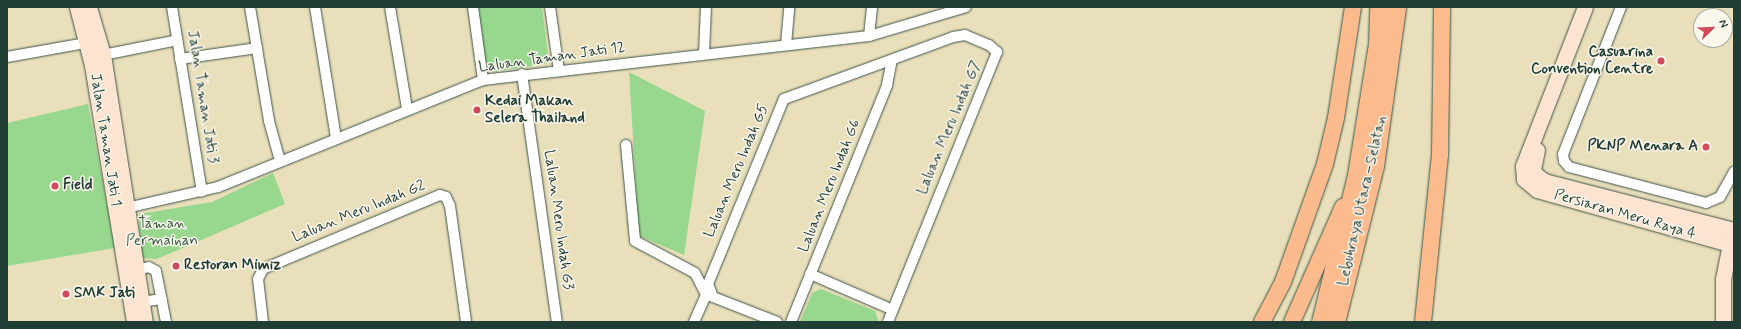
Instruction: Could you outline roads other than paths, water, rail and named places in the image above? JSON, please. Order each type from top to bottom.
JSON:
[{"type":"highway","name":"Lebuhraya Utara–Selatan","points":[[1320,322],[1358,175],[1378,44],[1379,7]]},
{"type":"highway","name":"Lebuhraya Utara–Selatan","points":[[1335,322],[1374,166],[1387,86],[1396,7]]},
{"type":"main road","points":[[1262,322],[1283,282],[1325,164],[1336,118],[1353,7]]},
{"type":"main road","points":[[1423,322],[1440,155],[1442,7]]},
{"type":"main road","points":[[1292,322],[1358,175]]},
{"type":"street","name":"Jalan Taman Jati 1","points":[[77,7],[96,46],[122,209]]},
{"type":"street","name":"Jalan Taman Jati 1","points":[[89,7],[131,271],[134,322]]},
{"type":"street","name":"Jalan Taman Jati 3","points":[[172,7],[202,192]]},
{"type":"street","points":[[250,7],[270,128],[280,161]]},
{"type":"street","points":[[315,7],[336,138]]},
{"type":"street","points":[[390,7],[407,109]]},
{"type":"street","points":[[474,7],[483,80]]},
{"type":"street","points":[[550,7],[559,71]]},
{"type":"street","points":[[704,54],[706,7]]},
{"type":"street","points":[[786,45],[789,7]]},
{"type":"street","points":[[869,36],[872,7]]},
{"type":"street","name":"Laluan Taman Jati 12","points":[[122,209],[202,192],[407,109],[483,80],[522,74],[869,36],[966,7]]},
{"type":"street","points":[[1530,177],[1523,166],[1585,7]]},
{"type":"street","points":[[1530,177],[1533,160],[1596,7]]},
{"type":"street","points":[[1621,7],[1563,154],[1564,161],[1569,167],[1706,203],[1715,199],[1728,186],[1734,172]]},
{"type":"street","name":"Laluan Meru Indah G7","points":[[888,322],[997,52],[989,45],[965,35],[892,60]]},
{"type":"street","points":[[7,57],[96,46],[178,40]]},
{"type":"street","points":[[180,59],[257,48]]},
{"type":"street","name":"Laluan Meru Indah G6","points":[[791,322],[887,85],[892,60]]},
{"type":"street","name":"Laluan Meru Indah G5","points":[[777,322],[713,297],[708,284],[784,99],[892,60]]},
{"type":"street","name":"Laluan Meru Indah G3","points":[[522,74],[557,322]]},
{"type":"street","points":[[626,145],[635,241],[695,273],[706,295],[694,322]]},
{"type":"street","name":"Persiaran Meru Raya 4","points":[[1530,177],[1537,190],[1732,234]]},
{"type":"street","name":"Laluan Meru Indah G2","points":[[264,322],[258,279],[263,269],[440,195],[446,197],[450,206],[466,322]]},
{"type":"street","points":[[1723,322],[1723,279],[1732,234]]},
{"type":"street","points":[[131,271],[149,267],[156,271],[166,322]]},
{"type":"street","name":"Jalan Taman Jati 1","points":[[131,271],[142,302],[145,322]]},
{"type":"street","points":[[810,274],[893,310]]},
{"type":"street","points":[[142,302],[162,300]]},
{"type":"place","name":"Casuarina Convention Centre","points":[[1661,61]]},
{"type":"place","name":"Kedai Makan Selera Thailand","points":[[477,110]]},
{"type":"place","name":"PKNP Menara A","points":[[1706,147]]},
{"type":"place","name":"Field","points":[[55,186]]},
{"type":"place","name":"Restoran Mimiz","points":[[176,266]]},
{"type":"place","name":"SMK Jati","points":[[66,294]]},
{"type":"park label","name":"Taman Permainan","points":[[162,232]]}]
